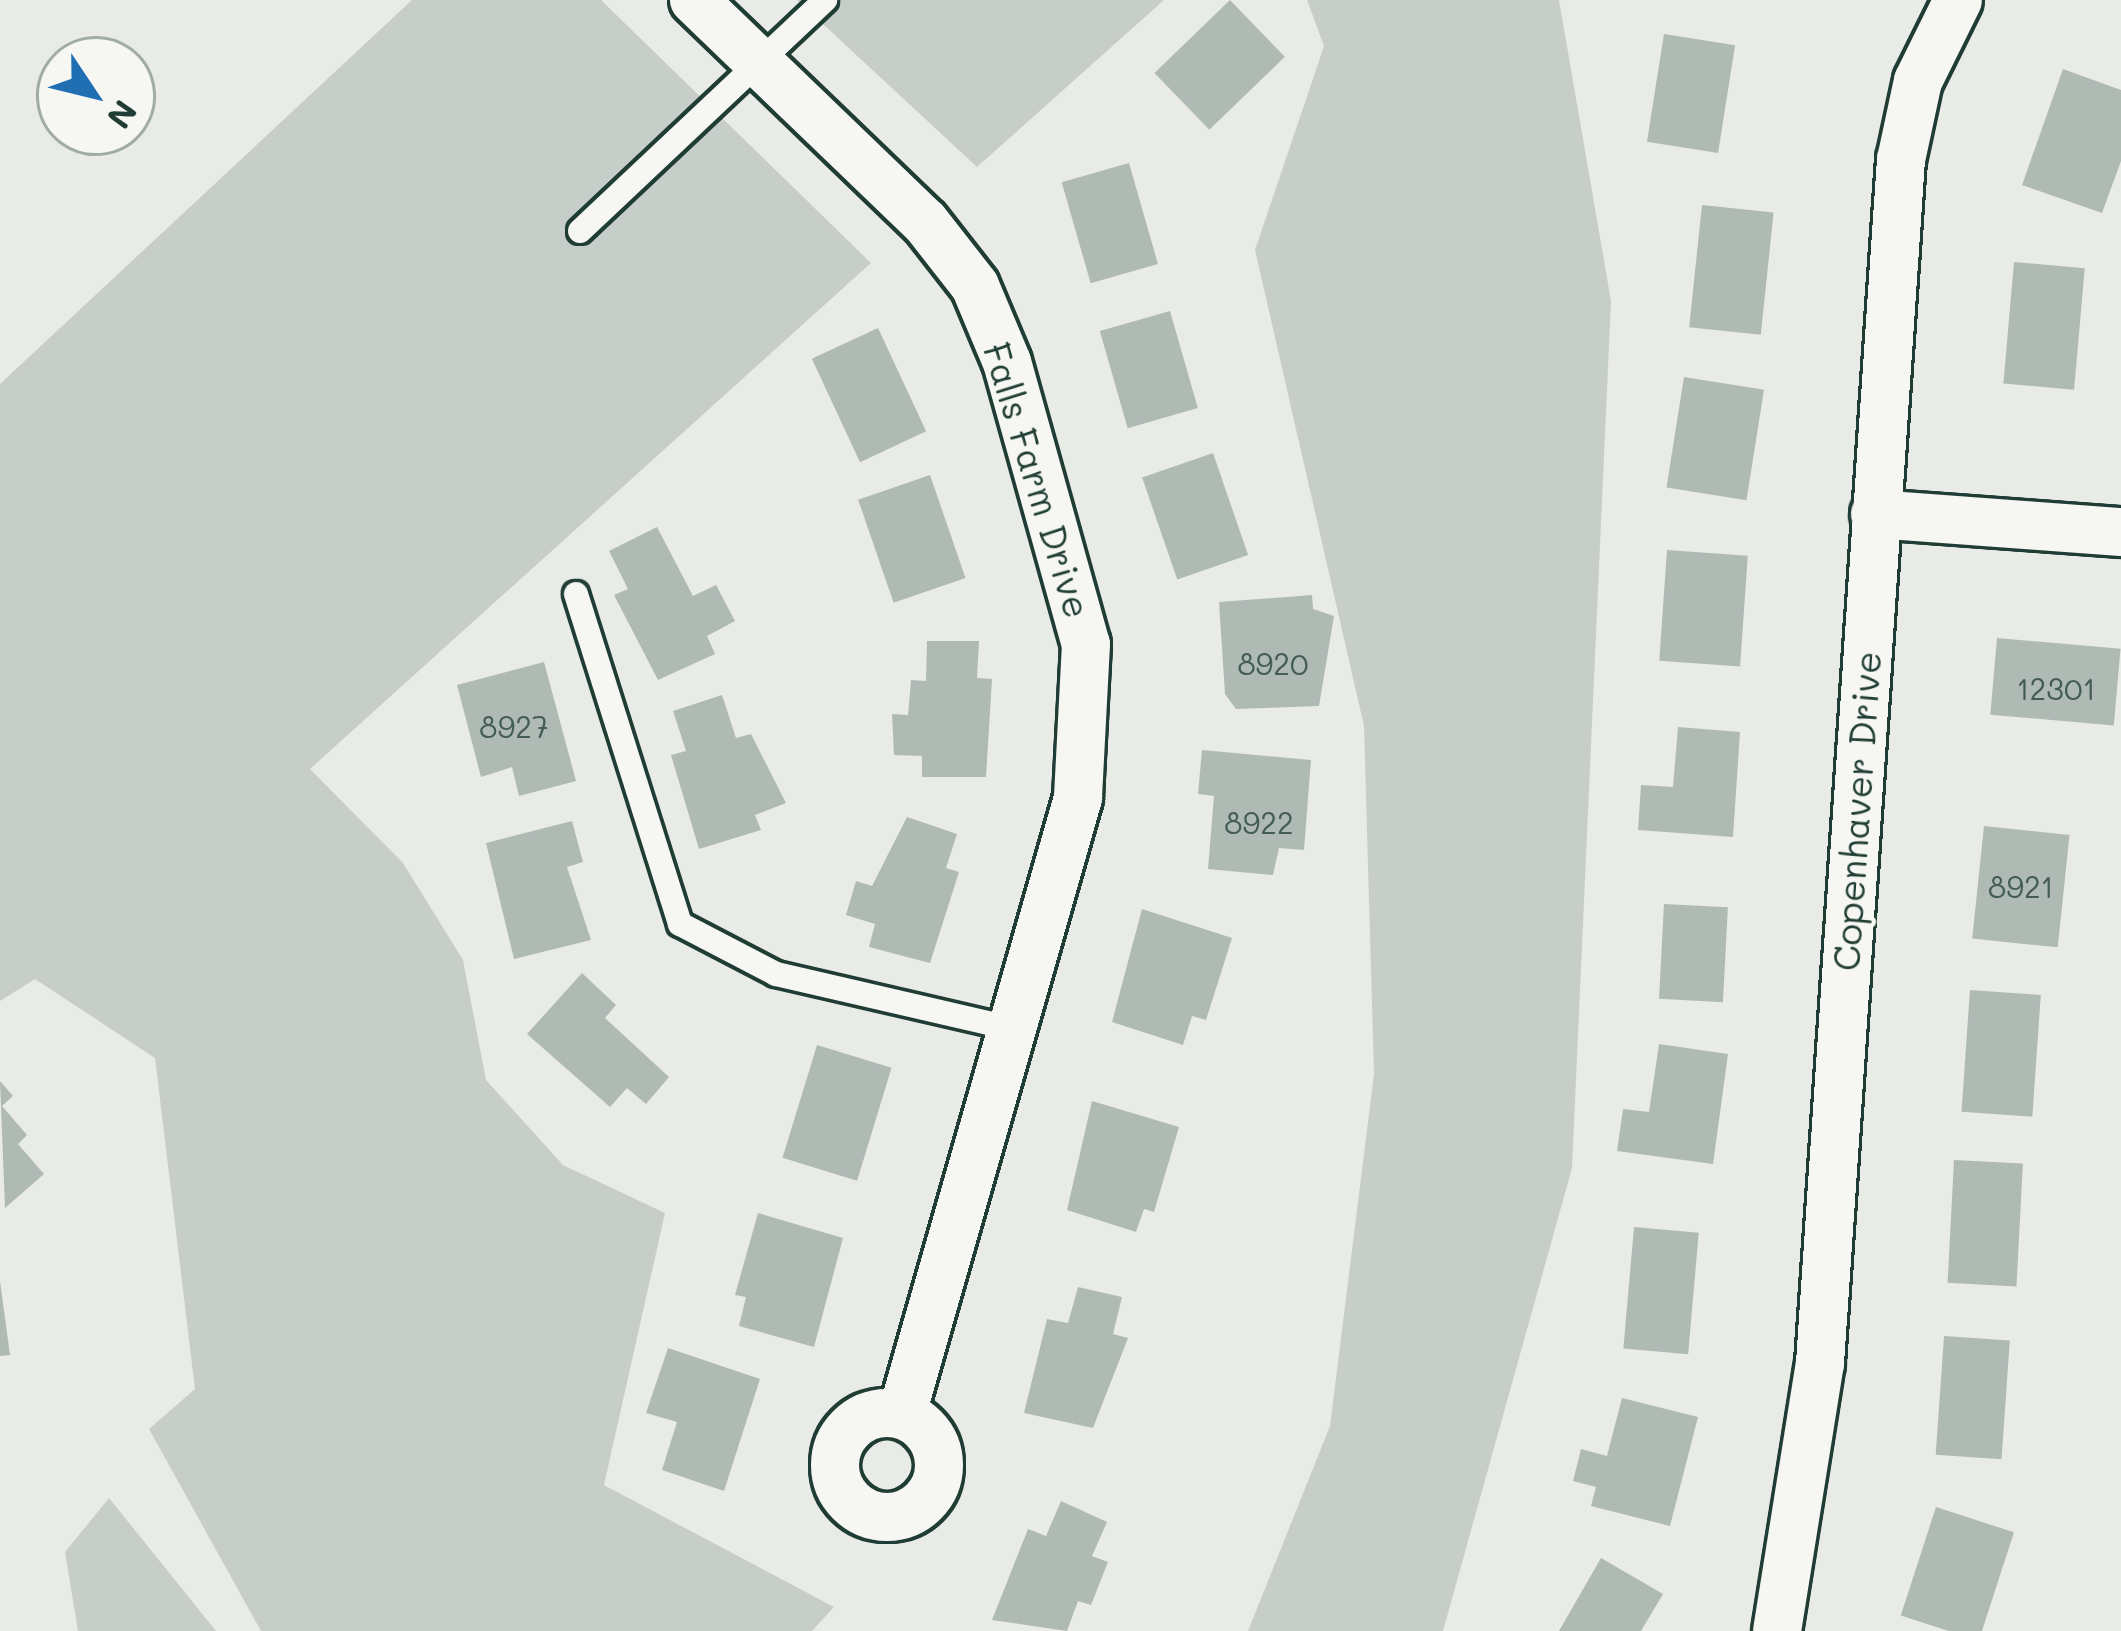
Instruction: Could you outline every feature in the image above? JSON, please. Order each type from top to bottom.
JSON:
[{"type":"street","name":"Falls Farm Drive","points":[[694,0],[925,222],[975,286],[1066,554],[1088,726],[1014,1029],[902,1414]]},
{"type":"street","name":"Copenhaver Drive","points":[[1777,1631],[1820,1363],[1901,160],[1918,81],[1958,0]]},
{"type":"street","points":[[1875,514],[2121,532]]},
{"type":"lane","points":[[580,231],[756,60],[826,0]]},
{"type":"lane","points":[[576,594],[680,924],[776,974],[1014,1029]]},
{"type":"shaded area","points":[[412,0],[601,0],[871,263],[310,769],[403,863],[463,960],[486,1080],[563,1165],[665,1213],[604,1485],[834,1607],[812,1631],[261,1631],[149,1429],[195,1389],[155,1058],[35,979],[0,1001],[0,384]]},
{"type":"shaded area","points":[[797,0],[1164,0],[977,167]]},
{"type":"shaded area","points":[[1307,0],[1559,0],[1611,301],[1572,1168],[1443,1631],[1248,1631],[1330,1426],[1374,1074],[1364,726],[1255,250],[1324,46]]},
{"type":"shaded area","points":[[109,1498],[216,1631],[78,1631],[65,1552]]},
{"type":"building","points":[[1230,0],[1285,57],[1209,130],[1154,73]]},
{"type":"building","points":[[1664,34],[1735,45],[1718,153],[1647,142]]},
{"type":"building","points":[[2063,69],[2121,90],[2121,161],[2102,213],[2022,185]]},
{"type":"building","points":[[1129,163],[1158,264],[1091,283],[1062,182]]},
{"type":"building","points":[[1702,205],[1774,213],[1761,335],[1689,327]]},
{"type":"building","points":[[2014,262],[2085,268],[2074,390],[2003,384]]},
{"type":"building","points":[[1170,311],[1198,408],[1128,428],[1100,331]]},
{"type":"building","points":[[878,328],[926,431],[860,462],[812,359]]},
{"type":"building","points":[[1684,377],[1764,390],[1746,500],[1666,488]]},
{"type":"building","points":[[1213,453],[1248,555],[1177,580],[1142,477]]},
{"type":"building","points":[[930,475],[965,578],[894,603],[858,500]]},
{"type":"building","points":[[657,527],[693,596],[716,585],[735,621],[707,636],[715,654],[658,680],[614,595],[628,589],[609,551]]},
{"type":"building","points":[[1667,550],[1748,556],[1740,666],[1659,661]]},
{"type":"building","points":[[1312,595],[1313,609],[1334,616],[1319,706],[1236,709],[1225,694],[1219,602]]},
{"type":"building","points":[[1997,638],[2121,649],[2114,726],[1990,715]]},
{"type":"building","points":[[927,641],[979,641],[977,678],[992,679],[986,777],[922,777],[922,756],[894,755],[892,714],[908,715],[911,680],[926,681]]},
{"type":"building","points":[[544,662],[576,781],[519,796],[512,767],[481,777],[457,685]]},
{"type":"building","points":[[722,695],[736,738],[751,734],[786,803],[755,815],[761,830],[699,849],[671,755],[686,751],[673,711]]},
{"type":"building","points":[[1678,727],[1740,732],[1733,837],[1638,830],[1641,785],[1673,787]]},
{"type":"building","points":[[1202,750],[1311,760],[1304,850],[1279,848],[1273,875],[1208,869],[1214,796],[1198,794]]},
{"type":"building","points":[[907,817],[957,834],[946,868],[959,872],[930,963],[869,947],[875,924],[846,915],[856,881],[872,886]]},
{"type":"building","points":[[572,821],[583,862],[567,867],[591,940],[514,959],[486,843]]},
{"type":"building","points":[[1984,826],[2070,835],[2058,947],[1972,938]]},
{"type":"building","points":[[1664,904],[1728,907],[1723,1002],[1659,999]]},
{"type":"building","points":[[1142,909],[1232,938],[1206,1020],[1192,1016],[1183,1045],[1112,1022]]},
{"type":"building","points":[[582,973],[616,1005],[605,1018],[669,1077],[646,1104],[627,1088],[610,1107],[527,1034]]},
{"type":"building","points":[[1970,990],[2041,995],[2032,1117],[1961,1112]]},
{"type":"building","points":[[1659,1044],[1728,1054],[1713,1164],[1617,1151],[1623,1109],[1649,1112]]},
{"type":"building","points":[[817,1045],[892,1068],[857,1181],[783,1158]]},
{"type":"building","points":[[0,1081],[13,1096],[2,1106],[27,1135],[18,1144],[44,1174],[5,1208]]},
{"type":"building","points":[[1092,1101],[1179,1127],[1154,1212],[1144,1209],[1136,1232],[1067,1210]]},
{"type":"building","points":[[1954,1160],[2023,1164],[2016,1286],[1948,1283]]},
{"type":"building","points":[[758,1213],[843,1238],[814,1347],[739,1326],[746,1297],[735,1295]]},
{"type":"building","points":[[1634,1227],[1699,1233],[1688,1354],[1623,1349]]},
{"type":"building","points":[[0,1281],[10,1355],[0,1356]]},
{"type":"building","points":[[1078,1287],[1122,1297],[1113,1334],[1128,1338],[1093,1428],[1024,1413],[1047,1319],[1068,1323]]},
{"type":"building","points":[[1944,1336],[2010,1341],[2002,1459],[1936,1455]]},
{"type":"building","points":[[668,1348],[760,1379],[724,1491],[662,1470],[677,1422],[646,1413]]},
{"type":"building","points":[[1622,1398],[1698,1417],[1670,1526],[1591,1506],[1596,1487],[1573,1481],[1581,1449],[1607,1456]]},
{"type":"building","points":[[1061,1501],[1107,1522],[1092,1556],[1108,1562],[1091,1605],[1078,1601],[1067,1631],[992,1620],[1028,1529],[1046,1536]]},
{"type":"building","points":[[1936,1507],[2014,1532],[1982,1631],[1949,1631],[1901,1615]]},
{"type":"building","points":[[1601,1558],[1663,1594],[1641,1631],[1559,1631]]}]
